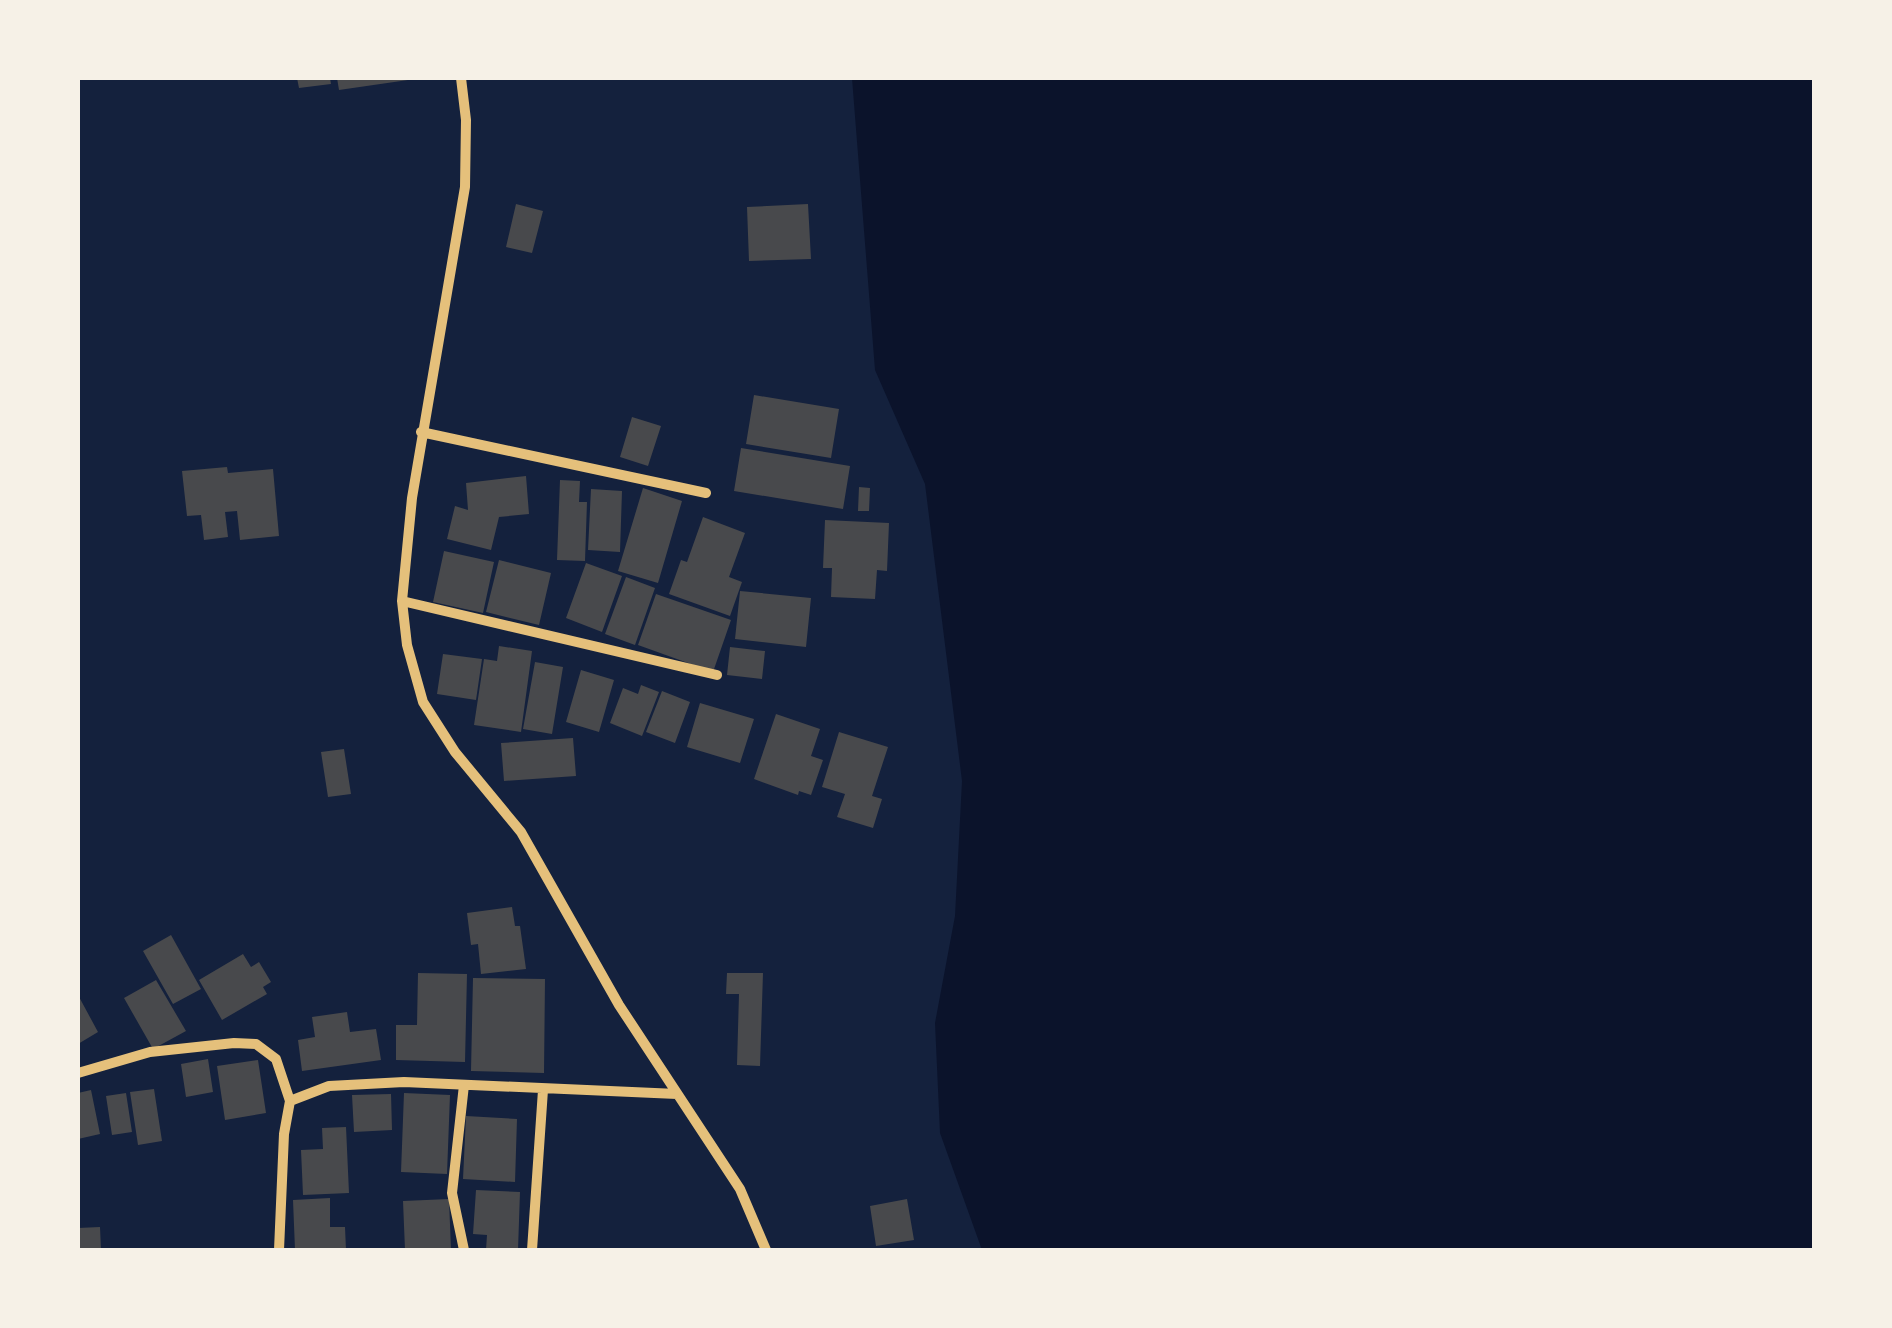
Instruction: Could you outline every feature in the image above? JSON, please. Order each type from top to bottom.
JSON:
[{"type":"street","points":[[461,78],[466,120],[465,187],[422,432],[402,601],[407,645],[423,702],[455,752],[520,832],[619,1005],[740,1189],[766,1250]]},
{"type":"street","points":[[422,432],[706,492]]},
{"type":"street","points":[[402,601],[717,674]]},
{"type":"street","points":[[78,1073],[150,1052],[234,1043],[256,1044],[276,1059],[290,1102],[284,1134],[279,1250]]},
{"type":"street","points":[[290,1102],[329,1086],[404,1082],[678,1094]]},
{"type":"street","points":[[464,1085],[452,1192],[464,1250]]},
{"type":"street","points":[[532,1250],[543,1090]]},
{"type":"water","points":[[852,78],[1814,78],[1814,1250],[982,1250],[940,1133],[935,1023],[955,916],[962,781],[925,484],[875,370]]},
{"type":"building","points":[[297,78],[330,78],[331,84],[299,88]]},
{"type":"building","points":[[337,78],[407,78],[408,80],[339,90]]},
{"type":"building","points":[[516,204],[543,211],[532,253],[506,247]]},
{"type":"building","points":[[808,204],[811,259],[749,261],[747,207]]},
{"type":"building","points":[[754,395],[839,409],[831,458],[746,444]]},
{"type":"building","points":[[632,417],[661,426],[648,466],[620,457]]},
{"type":"building","points":[[741,448],[850,466],[843,509],[734,491]]},
{"type":"building","points":[[227,467],[228,473],[273,469],[279,536],[240,540],[237,511],[225,512],[228,537],[204,540],[201,515],[187,516],[182,471]]},
{"type":"building","points":[[526,476],[529,514],[499,517],[491,550],[447,539],[455,506],[468,510],[466,483]]},
{"type":"building","points":[[560,480],[580,481],[579,502],[587,502],[585,561],[557,560]]},
{"type":"building","points":[[859,487],[870,488],[869,511],[858,511]]},
{"type":"building","points":[[643,488],[682,501],[658,583],[618,571]]},
{"type":"building","points":[[591,489],[622,491],[620,552],[588,550]]},
{"type":"building","points":[[703,517],[745,533],[729,577],[742,582],[730,616],[669,594],[681,560],[687,562]]},
{"type":"building","points":[[825,520],[889,523],[887,571],[877,570],[875,599],[831,597],[832,568],[823,568]]},
{"type":"building","points":[[444,551],[494,562],[483,613],[433,602]]},
{"type":"building","points":[[499,560],[551,573],[539,625],[486,612]]},
{"type":"building","points":[[586,563],[622,576],[602,632],[566,618]]},
{"type":"building","points":[[626,577],[655,588],[635,645],[605,634]]},
{"type":"building","points":[[740,591],[811,598],[806,647],[735,639]]},
{"type":"building","points":[[656,594],[731,620],[713,672],[638,645]]},
{"type":"building","points":[[499,646],[532,651],[521,732],[474,725],[484,659],[497,661]]},
{"type":"building","points":[[730,647],[765,651],[762,679],[727,675]]},
{"type":"building","points":[[443,654],[482,659],[476,700],[437,694]]},
{"type":"building","points":[[535,662],[563,667],[552,734],[523,729]]},
{"type":"building","points":[[581,670],[614,680],[599,732],[566,722]]},
{"type":"building","points":[[641,685],[659,692],[642,736],[610,723],[623,688],[638,694]]},
{"type":"building","points":[[662,691],[690,702],[675,743],[646,732]]},
{"type":"building","points":[[700,703],[754,719],[740,763],[687,747]]},
{"type":"building","points":[[776,714],[820,729],[811,756],[823,760],[811,795],[799,791],[798,795],[754,779]]},
{"type":"building","points":[[839,732],[888,747],[872,796],[882,799],[873,828],[837,817],[845,794],[822,787]]},
{"type":"building","points":[[573,738],[576,776],[504,781],[501,743]]},
{"type":"building","points":[[344,749],[351,794],[328,797],[321,752]]},
{"type":"building","points":[[512,907],[515,926],[520,926],[526,969],[481,974],[478,944],[471,945],[467,913]]},
{"type":"building","points":[[171,935],[201,989],[173,1004],[143,951]]},
{"type":"building","points":[[243,954],[251,967],[259,962],[271,982],[263,987],[267,994],[222,1020],[199,980]]},
{"type":"building","points":[[418,973],[467,974],[465,1062],[396,1060],[396,1025],[417,1025]]},
{"type":"building","points":[[727,973],[763,973],[760,1066],[737,1065],[739,994],[726,994]]},
{"type":"building","points":[[473,978],[545,979],[544,1073],[471,1071]]},
{"type":"building","points":[[156,980],[186,1031],[153,1049],[124,998]]},
{"type":"building","points":[[78,995],[98,1032],[78,1044]]},
{"type":"building","points":[[347,1012],[350,1032],[376,1029],[381,1060],[302,1071],[298,1040],[315,1037],[312,1017]]},
{"type":"building","points":[[208,1059],[213,1092],[186,1097],[181,1064]]},
{"type":"building","points":[[258,1060],[266,1113],[225,1120],[217,1066]]},
{"type":"building","points":[[154,1089],[162,1141],[138,1145],[130,1092]]},
{"type":"building","points":[[91,1090],[100,1134],[78,1139],[78,1093]]},
{"type":"building","points":[[126,1093],[132,1132],[112,1135],[106,1096]]},
{"type":"building","points":[[404,1093],[450,1095],[447,1174],[401,1172]]},
{"type":"building","points":[[391,1094],[392,1130],[354,1132],[352,1095]]},
{"type":"building","points":[[466,1116],[517,1119],[515,1182],[463,1179]]},
{"type":"building","points":[[346,1127],[349,1193],[303,1195],[301,1150],[323,1149],[322,1128]]},
{"type":"building","points":[[476,1190],[520,1192],[518,1250],[486,1250],[487,1235],[473,1234]]},
{"type":"building","points":[[330,1198],[330,1227],[345,1227],[346,1250],[295,1250],[293,1200]]},
{"type":"building","points":[[449,1199],[451,1250],[405,1250],[403,1201]]},
{"type":"building","points":[[907,1199],[914,1240],[876,1246],[870,1206]]},
{"type":"building","points":[[100,1227],[101,1250],[78,1250],[78,1228]]}]
